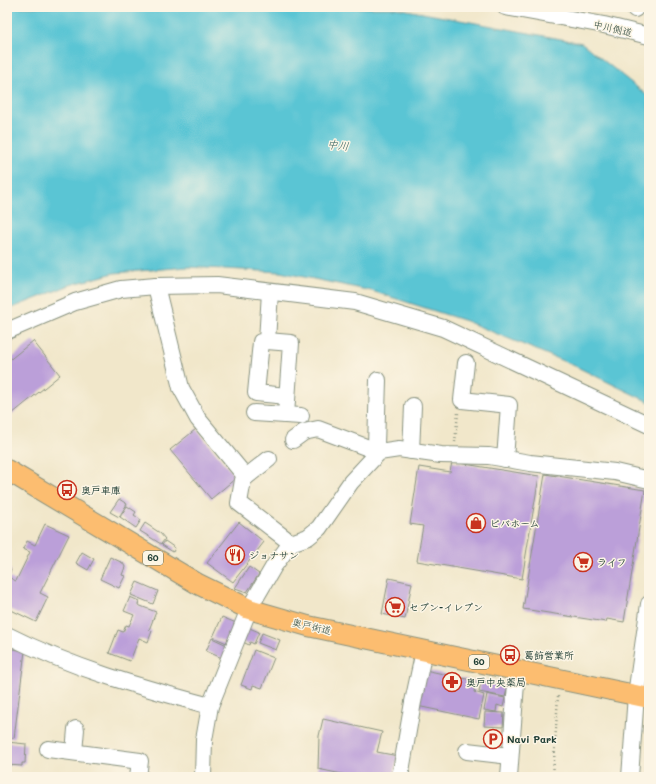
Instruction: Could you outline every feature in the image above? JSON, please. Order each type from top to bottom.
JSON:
[{"type":"main road","name":"奥戸街道","points":[[7,470],[198,584],[249,609],[308,626],[642,696]]},
{"type":"street","name":"中川側道","points":[[505,7],[604,25],[649,36]]},
{"type":"street","points":[[7,331],[75,302],[121,288],[217,285],[355,302],[442,328],[649,425]]},
{"type":"street","points":[[156,286],[181,388],[198,419],[246,477]]},
{"type":"street","points":[[267,341],[270,292]]},
{"type":"street","points":[[254,413],[294,415],[288,396],[292,343],[261,342],[256,393],[288,396]]},
{"type":"street","points":[[466,364],[462,400],[509,405],[505,458]]},
{"type":"street","points":[[378,380],[376,446],[379,452]]},
{"type":"street","points":[[411,451],[414,406]]},
{"type":"street","points":[[293,440],[304,432],[318,429],[379,452],[399,449],[454,455],[505,458],[530,464],[614,472],[649,480]]},
{"type":"street","points":[[203,777],[204,740],[210,706],[249,609],[274,566],[292,543],[308,537],[319,528],[351,482],[379,452]]},
{"type":"street","points":[[269,459],[243,480],[239,503],[292,543]]},
{"type":"street","points":[[630,777],[642,696],[649,604]]},
{"type":"street","points":[[7,635],[35,650],[77,667],[109,678],[210,706]]},
{"type":"street","points":[[400,777],[413,702],[424,651]]},
{"type":"street","points":[[509,777],[517,670]]},
{"type":"street","points":[[74,752],[76,729]]},
{"type":"street","points":[[48,749],[140,761],[138,777]]},
{"type":"street","points":[[467,751],[510,756]]},
{"type":"path","points":[[454,455],[459,403],[462,400]]},
{"type":"path","points":[[553,777],[559,679]]},
{"type":"water","name":"中川","points":[[7,7],[396,8],[582,43],[649,97],[649,402],[575,366],[466,321],[372,291],[280,272],[187,267],[114,273],[70,285],[7,310]]},
{"type":"building","points":[[33,341],[60,375],[7,418],[7,362]]},
{"type":"building","points":[[196,429],[236,478],[211,499],[170,450]]},
{"type":"building","points":[[452,462],[539,476],[522,579],[417,561],[423,526],[410,524],[419,467],[450,472]]},
{"type":"building","points":[[545,474],[645,490],[624,622],[607,619],[606,622],[523,609]]},
{"type":"building","points":[[119,499],[127,504],[119,517],[110,512]]},
{"type":"building","points":[[127,506],[136,512],[134,515],[141,520],[136,528],[120,517]]},
{"type":"building","points":[[239,522],[264,542],[233,582],[207,563]]},
{"type":"building","points":[[145,523],[160,533],[165,539],[161,544],[140,531]]},
{"type":"building","points":[[45,524],[69,535],[40,593],[48,597],[36,622],[7,608],[7,568],[11,570],[8,577],[16,581],[30,552],[23,549],[27,541],[35,545]]},
{"type":"building","points":[[165,541],[175,548],[173,552],[162,545]]},
{"type":"building","points":[[82,552],[94,559],[88,570],[76,563]]},
{"type":"building","points":[[110,557],[123,563],[125,567],[122,575],[125,576],[119,588],[100,579]]},
{"type":"building","points":[[249,567],[259,574],[247,592],[235,588]]},
{"type":"building","points":[[389,578],[412,583],[405,619],[382,614]]},
{"type":"building","points":[[137,582],[158,591],[153,604],[131,595]]},
{"type":"building","points":[[130,597],[139,601],[138,605],[156,612],[149,630],[152,631],[148,642],[139,638],[130,661],[109,653],[118,630],[123,632],[126,625],[129,626],[134,615],[124,611]]},
{"type":"building","points":[[222,617],[236,623],[229,644],[213,637]]},
{"type":"building","points":[[247,627],[259,632],[254,644],[250,642],[249,645],[241,641]]},
{"type":"building","points":[[262,633],[280,640],[276,650],[258,643]]},
{"type":"building","points":[[212,638],[229,646],[224,659],[206,651]]},
{"type":"building","points":[[7,648],[25,651],[14,738],[7,738]]},
{"type":"building","points":[[254,650],[274,658],[262,688],[253,685],[252,689],[241,685]]},
{"type":"building","points":[[425,670],[476,681],[474,692],[484,695],[479,719],[417,706]]},
{"type":"building","points":[[481,681],[508,686],[505,697],[479,692]]},
{"type":"building","points":[[487,694],[505,698],[503,707],[497,705],[496,712],[484,710]]},
{"type":"building","points":[[485,712],[504,713],[503,727],[484,726]]},
{"type":"building","points":[[323,719],[382,732],[377,752],[398,756],[393,777],[356,777],[318,769],[319,736]]},
{"type":"building","points":[[7,742],[26,744],[25,763],[22,763],[22,766],[7,765]]},
{"type":"place","name":"奥戸車庫","points":[[67,490]]},
{"type":"place","name":"ビバホーム","points":[[476,523]]},
{"type":"place","name":"ジョナサン","points":[[235,555]]},
{"type":"place","name":"ライフ","points":[[583,562]]},
{"type":"place","name":"セブン-イレブン","points":[[395,607]]},
{"type":"place","name":"葛飾営業所","points":[[510,655]]},
{"type":"place","name":"奥戸中央薬局","points":[[452,682]]},
{"type":"place","name":"Navi Park","points":[[493,739]]}]
